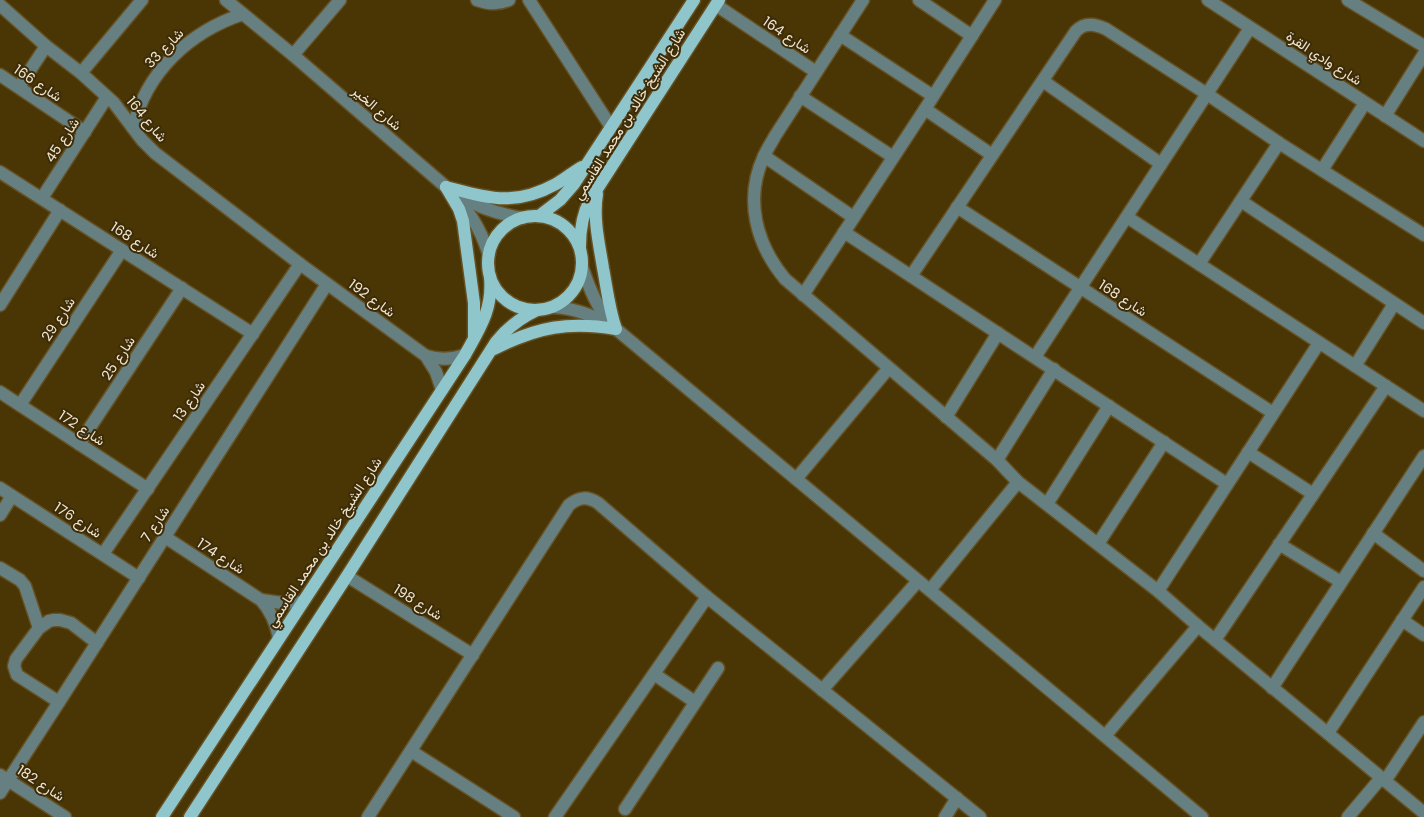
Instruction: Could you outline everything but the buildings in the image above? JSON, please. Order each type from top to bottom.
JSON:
[{"type":"main road","name":"شارع الشيخ خالد بن محمد القاسمي","points":[[539,216],[554,206],[567,193],[694,0]]},
{"type":"main road","name":"شارع الشيخ خالد بن محمد القاسمي","points":[[580,249],[583,217],[586,208],[718,2]]},
{"type":"main road","points":[[446,187],[491,198],[522,198],[542,191],[586,165]]},
{"type":"main road","points":[[491,350],[517,338],[550,327],[581,325],[616,329],[608,300],[595,220],[599,185]]},
{"type":"main road","points":[[446,187],[459,209],[465,232],[474,303],[475,322],[473,340]]},
{"type":"main road","points":[[190,817],[491,350],[508,328],[526,315],[537,310],[552,307],[563,301],[575,288],[582,268],[580,249],[574,236],[568,228],[552,219],[539,216],[522,218],[501,231],[491,246],[488,264],[490,277],[497,290],[510,303],[527,309],[537,310]]},
{"type":"main road","name":"شارع الشيخ خالد بن محمد القاسمي","points":[[162,817],[465,355],[483,323],[490,304],[490,277]]},
{"type":"street","points":[[81,74],[142,0]]},
{"type":"street","name":"شارع الخير","points":[[226,0],[446,187],[471,215],[489,255]]},
{"type":"street","points":[[294,56],[340,0]]},
{"type":"street","points":[[477,0],[495,4],[509,0]]},
{"type":"street","points":[[529,0],[611,127]]},
{"type":"street","points":[[863,0],[800,96],[764,156],[758,172],[754,205],[756,221],[760,237],[774,267],[802,295],[997,460],[1018,482],[1158,591],[1424,814]]},
{"type":"street","points":[[919,0],[972,36]]},
{"type":"street","points":[[802,295],[995,0]]},
{"type":"street","points":[[1348,0],[1424,46]]},
{"type":"street","name":"شارع 164","points":[[718,2],[816,72]]},
{"type":"street","name":"شارع وادي القرة","points":[[1217,2],[1250,28],[1424,141]]},
{"type":"street","name":"شارع 164","points":[[0,5],[114,103],[148,146],[167,163],[300,264]]},
{"type":"street","name":"شارع 33","points":[[133,128],[136,114],[147,90],[170,58],[204,31],[229,18],[243,14]]},
{"type":"street","points":[[911,276],[1076,31],[1080,27],[1093,24],[1106,29],[1279,143],[1424,235]]},
{"type":"street","points":[[1035,357],[1250,28]]},
{"type":"street","points":[[840,35],[933,96]]},
{"type":"street","points":[[19,87],[46,46]]},
{"type":"street","points":[[1386,116],[1424,54]]},
{"type":"street","name":"شارع 166","points":[[0,75],[85,132]]},
{"type":"street","points":[[1043,81],[1161,164]]},
{"type":"street","points":[[800,96],[893,157]]},
{"type":"street","name":"شارع 45","points":[[42,198],[107,97]]},
{"type":"street","points":[[1322,170],[1365,103]]},
{"type":"street","points":[[925,109],[992,154]]},
{"type":"street","points":[[1199,264],[1279,143]]},
{"type":"street","points":[[764,156],[853,217]]},
{"type":"street","name":"شارع 168","points":[[0,172],[253,334]]},
{"type":"street","points":[[446,187],[482,208],[522,218]]},
{"type":"street","points":[[1240,201],[1424,323]]},
{"type":"street","name":"شارع 168","points":[[957,207],[1273,413]]},
{"type":"street","points":[[0,305],[60,210]]},
{"type":"street","points":[[1127,217],[1424,411]]},
{"type":"street","points":[[844,232],[1227,484]]},
{"type":"street","name":"شارع 29","points":[[20,405],[122,250]]},
{"type":"street","name":"شارع 192","points":[[300,264],[426,356],[441,360],[465,355]]},
{"type":"street","name":"شارع 13","points":[[103,554],[300,264]]},
{"type":"street","points":[[582,268],[600,309],[616,329]]},
{"type":"street","name":"شارع 7","points":[[0,793],[4,778],[60,702],[327,284]]},
{"type":"street","name":"شارع 25","points":[[79,444],[182,288]]},
{"type":"street","points":[[1355,366],[1394,304]]},
{"type":"street","points":[[552,307],[584,312],[616,329],[1202,817]]},
{"type":"street","points":[[946,417],[998,333]]},
{"type":"street","points":[[1158,591],[1319,343]]},
{"type":"street","name":"شارع 192","points":[[426,356],[436,372],[442,390]]},
{"type":"street","points":[[796,479],[888,369]]},
{"type":"street","points":[[997,460],[1054,369]]},
{"type":"street","points":[[1215,640],[1386,386]]},
{"type":"street","name":"شارع 172","points":[[0,392],[148,489]]},
{"type":"street","points":[[1047,504],[1109,406]]},
{"type":"street","points":[[1098,544],[1164,442]]},
{"type":"street","points":[[1248,452],[1313,494]]},
{"type":"street","points":[[1272,688],[1424,456]]},
{"type":"street","points":[[930,590],[1018,482]]},
{"type":"street","name":"شارع 176","points":[[0,488],[139,578]]},
{"type":"street","points":[[0,515],[12,496]]},
{"type":"street","points":[[368,817],[569,505],[583,497],[591,498],[598,502],[707,597],[980,817]]},
{"type":"street","points":[[1373,533],[1424,571]]},
{"type":"street","name":"شارع 174","points":[[165,537],[261,600],[275,621],[279,638]]},
{"type":"street","points":[[1280,544],[1341,582]]},
{"type":"street","points":[[0,568],[20,580],[26,586],[39,628]]},
{"type":"street","name":"شارع 198","points":[[347,576],[473,654]]},
{"type":"street","points":[[822,690],[918,581]]},
{"type":"street","points":[[1328,733],[1424,587]]},
{"type":"street","points":[[555,817],[707,597]]},
{"type":"street","name":"شارع 174","points":[[261,600],[282,603],[302,602]]},
{"type":"street","points":[[60,702],[17,675],[14,666],[18,657],[39,628],[49,621],[60,620],[71,623],[98,643]]},
{"type":"street","points":[[1402,620],[1424,635]]},
{"type":"street","points":[[1105,736],[1198,626]]},
{"type":"street","points":[[625,809],[718,668]]},
{"type":"street","points":[[654,674],[696,702]]},
{"type":"street","points":[[1348,817],[1383,779],[1424,722]]},
{"type":"street","points":[[411,751],[514,817]]},
{"type":"street","name":"شارع 182","points":[[4,778],[65,817]]},
{"type":"street","points":[[945,817],[957,798]]}]
